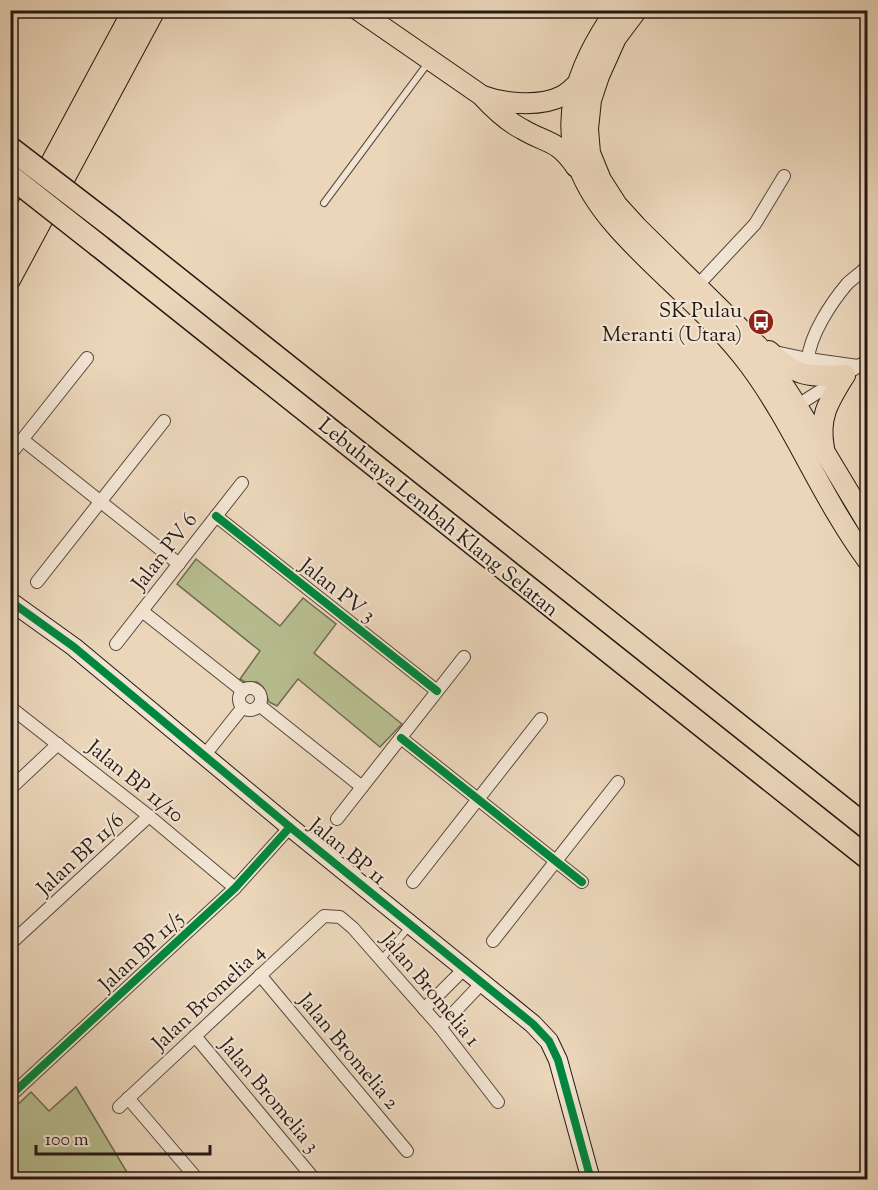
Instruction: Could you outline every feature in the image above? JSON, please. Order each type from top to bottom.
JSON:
[{"type":"highway","name":"Lebuhraya Lembah Klang Selatan","points":[[10,147],[867,828]]},
{"type":"highway","name":"Lebuhraya Lembah Klang Selatan","points":[[10,176],[867,858]]},
{"type":"main road","points":[[10,239],[133,10]]},
{"type":"main road","points":[[10,280],[155,10]]},
{"type":"main road","points":[[358,10],[481,95],[498,113],[522,130],[554,143],[568,154],[589,190],[621,233],[690,298],[732,342],[826,456],[867,524]]},
{"type":"main road","points":[[579,171],[570,128],[578,84],[588,56],[616,10]]},
{"type":"main road","points":[[637,10],[616,38],[591,100],[588,129],[590,153],[601,180],[617,205],[637,227],[763,348],[786,367],[799,374],[820,377],[857,367]]},
{"type":"main road","points":[[481,95],[502,102],[535,102],[562,96],[578,84]]},
{"type":"main road","points":[[763,348],[788,410],[839,520],[867,561]]},
{"type":"main road","points":[[826,456],[821,431],[829,401],[857,367]]},
{"type":"street","points":[[698,285],[755,224],[784,176]]},
{"type":"street","points":[[808,359],[809,347],[818,328],[845,287],[867,265]]},
{"type":"street","points":[[763,348],[808,359],[857,367]]},
{"type":"street","points":[[10,455],[87,358]]},
{"type":"street","points":[[788,410],[857,367]]},
{"type":"street","points":[[37,582],[164,421]]},
{"type":"street","points":[[22,440],[179,564]]},
{"type":"street","name":"Jalan PV 6","points":[[116,644],[242,483]]},
{"type":"street","name":"Jalan PV 3","points":[[216,516],[437,692]]},
{"type":"street","name":"Jalan BP 11","points":[[10,601],[74,647],[290,827],[533,1024],[549,1041],[558,1060],[591,1179]]},
{"type":"street","points":[[142,611],[243,691]]},
{"type":"street","points":[[337,819],[464,657]]},
{"type":"street","points":[[249,688],[258,692],[261,698],[259,705],[251,710],[243,707],[239,701],[243,691],[249,688]]},
{"type":"street","points":[[259,705],[362,787]]},
{"type":"street","name":"Jalan BP 11/10","points":[[10,707],[149,816],[235,888]]},
{"type":"street","points":[[204,756],[243,707]]},
{"type":"street","points":[[413,882],[541,719]]},
{"type":"street","points":[[401,738],[582,882]]},
{"type":"street","points":[[10,789],[58,744]]},
{"type":"street","points":[[493,941],[618,782]]},
{"type":"street","name":"Jalan BP 11/6","points":[[10,944],[149,816]]},
{"type":"street","name":"Jalan BP 11/5","points":[[10,1096],[235,888],[290,827]]},
{"type":"street","name":"Jalan Bromelia 1","points":[[324,916],[340,917],[353,928],[440,1027],[498,1102]]},
{"type":"street","name":"Jalan Bromelia 4","points":[[198,1179],[123,1102],[324,916]]},
{"type":"street","points":[[424,1009],[464,969]]},
{"type":"street","name":"Jalan Bromelia 2","points":[[260,975],[407,1151]]},
{"type":"street","points":[[440,1027],[482,983]]},
{"type":"street","name":"Jalan Bromelia 3","points":[[195,1036],[315,1179]]},
{"type":"lane","points":[[324,203],[430,60]]},
{"type":"lane","points":[[381,960],[411,925]]},
{"type":"green space","points":[[196,559],[280,626],[303,598],[336,624],[314,653],[402,724],[380,747],[298,679],[277,706],[269,702],[263,687],[257,682],[245,682],[240,679],[260,651],[177,584]]},
{"type":"green space","points":[[76,1087],[131,1179],[11,1179],[11,1111],[31,1092],[49,1111]]},
{"type":"cycle path","points":[[216,516],[437,691]]},
{"type":"cycle path","points":[[10,601],[74,647],[290,827],[533,1024],[549,1041],[558,1060],[591,1180]]},
{"type":"cycle path","points":[[401,738],[582,882]]},
{"type":"cycle path","points":[[10,1096],[235,888],[290,827]]},
{"type":"place","name":"SK Pulau Meranti (Utara)","points":[[761,322]]}]
